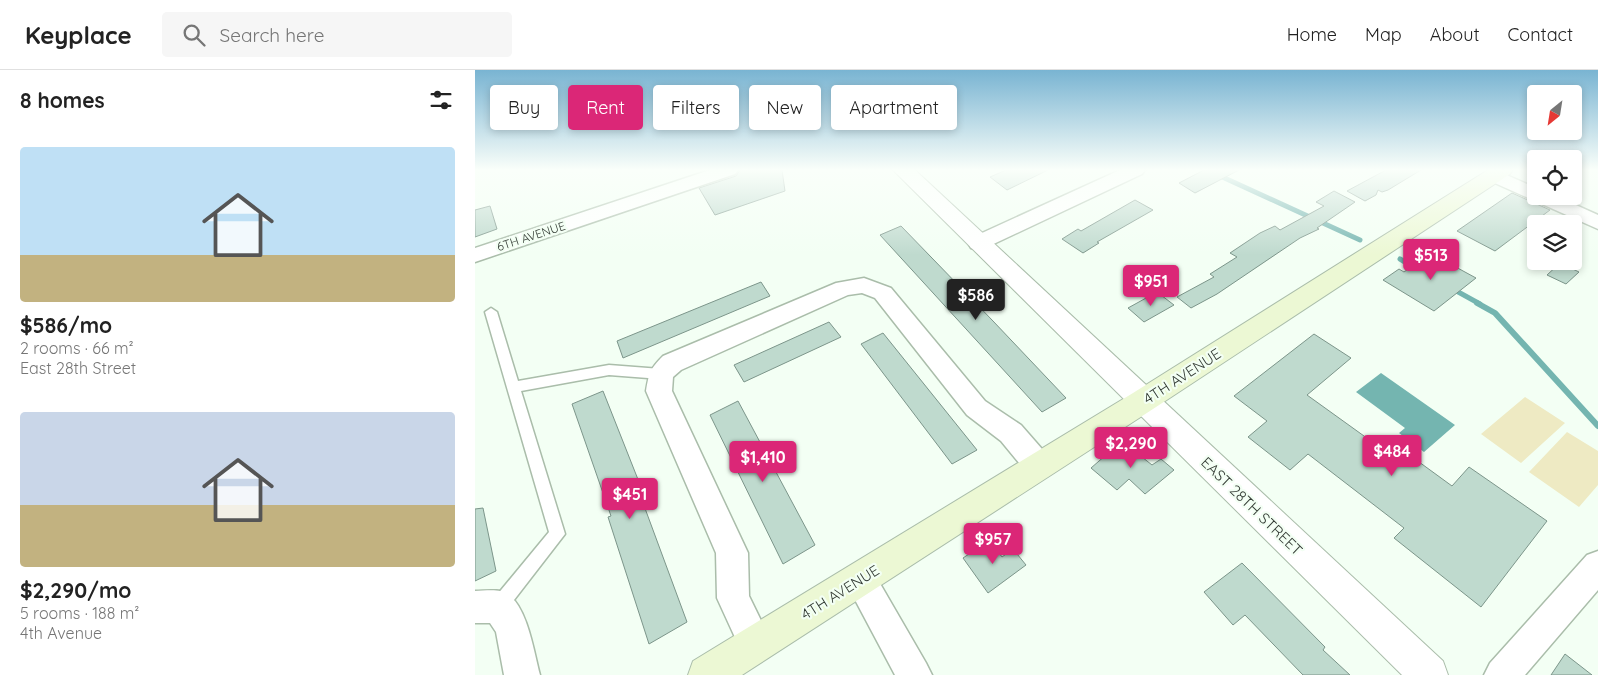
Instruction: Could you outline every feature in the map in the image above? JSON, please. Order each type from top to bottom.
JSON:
[{"type":"main road","name":"4TH AVENUE","points":[[707,675],[1143,401],[1460,198]]},
{"type":"street","name":"6TH AVENUE","points":[[475,255],[645,198]]},
{"type":"street","name":"EAST 28TH STREET","points":[[932,198],[1429,675]]},
{"type":"street","points":[[978,243],[1075,198]]},
{"type":"street","points":[[1559,205],[1598,223]]},
{"type":"street","points":[[756,645],[733,598],[732,553],[659,391],[661,374],[672,363],[845,288],[864,285],[883,293],[976,408],[1011,433],[1039,466]]},
{"type":"street","points":[[1502,675],[1598,566]]},
{"type":"street","points":[[860,579],[914,675]]},
{"type":"street","points":[[486,607],[511,626],[523,675]]},
{"type":"lane","points":[[486,607],[557,534],[491,312]]},
{"type":"lane","points":[[513,387],[609,370],[661,374]]},
{"type":"shaded area","points":[[1525,397],[1565,423],[1521,463],[1481,434]]},
{"type":"shaded area","points":[[1567,432],[1598,451],[1598,485],[1579,507],[1529,472]]},
{"type":"water","points":[[1381,373],[1455,425],[1424,452],[1399,433],[1405,428],[1356,392]]},
{"type":"building","points":[[705,198],[764,198],[715,215]]},
{"type":"building","points":[[1322,198],[1348,198],[1355,202],[1317,228],[1319,229],[1300,238],[1217,294],[1191,308],[1177,297],[1214,277],[1210,274],[1237,257],[1230,253],[1260,233],[1275,226],[1280,230],[1324,206],[1316,202]]},
{"type":"building","points":[[1504,198],[1524,198],[1527,200],[1527,205],[1539,205],[1550,210],[1543,215],[1527,215],[1527,227],[1495,251],[1457,231]]},
{"type":"building","points":[[1135,200],[1153,210],[1097,242],[1099,243],[1083,253],[1062,239],[1078,229],[1081,231]]},
{"type":"building","points":[[490,206],[497,229],[475,237],[475,210]]},
{"type":"building","points":[[901,226],[1066,398],[1042,412],[880,235]]},
{"type":"building","points":[[1430,253],[1476,278],[1434,311],[1383,280],[1399,269],[1404,272]]},
{"type":"building","points":[[1552,270],[1575,270],[1579,272],[1566,284],[1547,275]]},
{"type":"building","points":[[761,282],[770,296],[623,358],[617,341]]},
{"type":"building","points":[[1157,292],[1174,305],[1144,322],[1128,308]]},
{"type":"building","points":[[829,322],[841,337],[744,382],[734,365]]},
{"type":"building","points":[[883,333],[977,450],[952,464],[861,344]]},
{"type":"building","points":[[1314,334],[1351,358],[1307,395],[1396,459],[1404,451],[1452,486],[1469,467],[1547,521],[1481,607],[1394,538],[1404,528],[1308,454],[1290,470],[1248,437],[1267,421],[1234,396]]},
{"type":"building","points":[[603,391],[639,482],[636,484],[687,622],[649,644],[608,517],[611,516],[572,404]]},
{"type":"building","points":[[738,401],[815,545],[783,564],[710,415]]},
{"type":"building","points":[[1122,441],[1152,465],[1161,459],[1174,470],[1145,494],[1129,479],[1117,490],[1091,468]]},
{"type":"building","points":[[483,508],[496,571],[475,581],[475,509]]},
{"type":"building","points":[[990,540],[1002,557],[1013,549],[1026,565],[988,593],[963,558]]},
{"type":"building","points":[[1242,563],[1325,647],[1323,650],[1350,675],[1303,675],[1245,615],[1233,625],[1204,592]]},
{"type":"building","points":[[1565,654],[1592,675],[1551,675]]},
{"type":"waterway","points":[[1269,198],[1360,240]]},
{"type":"waterway","points":[[1400,259],[1418,270]]},
{"type":"waterway","points":[[1451,288],[1480,304]]},
{"type":"waterway","points":[[1477,303],[1495,313],[1598,426]]}]
